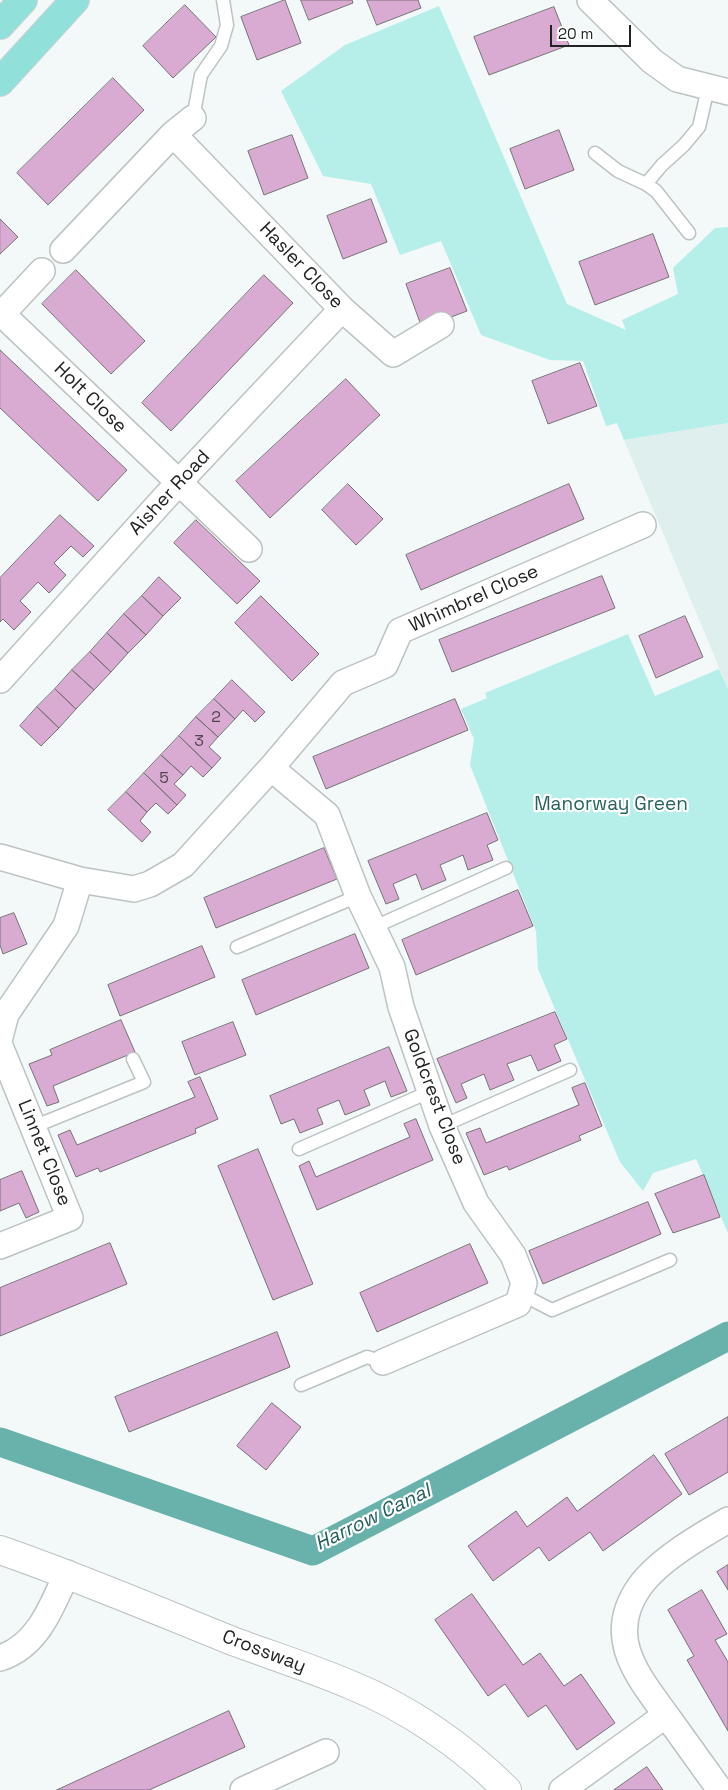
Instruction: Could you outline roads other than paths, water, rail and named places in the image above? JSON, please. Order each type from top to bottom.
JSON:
[{"type":"main road","points":[[0,25],[23,0]]},
{"type":"main road","points":[[0,82],[75,0]]},
{"type":"street","points":[[590,0],[652,61],[677,79],[718,90]]},
{"type":"street","points":[[63,250],[174,134],[193,118]]},
{"type":"street","name":"Hasler Close","points":[[174,134],[342,309],[393,354],[441,325]]},
{"type":"street","name":"Holt Close","points":[[42,272],[1,315],[249,549]]},
{"type":"street","name":"Aisher Road","points":[[0,680],[179,482],[342,309]]},
{"type":"street","name":"Whimbrel Close","points":[[0,857],[80,880],[134,888],[165,876],[183,864],[271,768],[343,683],[385,665],[400,631],[643,525]]},
{"type":"street","name":"Goldcrest Close","points":[[271,768],[327,816],[358,896],[392,967],[401,1007],[442,1126],[476,1204],[513,1255],[524,1283],[521,1294]]},
{"type":"street","points":[[0,1037],[6,1014],[66,926],[80,880]]},
{"type":"street","name":"Linnet Close","points":[[0,1046],[70,1218],[0,1246]]},
{"type":"street","points":[[384,1362],[518,1304],[521,1294]]},
{"type":"street","points":[[720,1790],[634,1670],[628,1657],[625,1642],[627,1612],[632,1598],[650,1574],[680,1551],[728,1520]]},
{"type":"street","name":"Crossway","points":[[0,1550],[67,1573],[232,1640],[352,1685],[410,1715],[435,1731],[473,1760],[507,1790]]},
{"type":"street","points":[[0,1658],[13,1654],[44,1624],[67,1573]]},
{"type":"street","points":[[562,1790],[666,1714]]},
{"type":"street","points":[[243,1790],[326,1752]]},
{"type":"lane","points":[[193,118],[201,75],[220,46],[226,26],[223,0]]},
{"type":"lane","points":[[646,184],[698,128],[718,90]]},
{"type":"lane","points":[[595,152],[618,171],[646,184],[656,191],[689,233]]},
{"type":"lane","points":[[372,928],[506,868]]},
{"type":"lane","points":[[237,947],[358,896]]},
{"type":"lane","points":[[33,1127],[144,1082],[133,1059]]},
{"type":"lane","points":[[442,1126],[570,1070]]},
{"type":"lane","points":[[299,1149],[429,1092]]},
{"type":"lane","points":[[521,1294],[552,1310],[670,1260]]},
{"type":"lane","points":[[301,1384],[367,1357],[384,1362]]},
{"type":"waterway","name":"Harrow Canal","points":[[0,1442],[313,1551],[728,1336]]},
{"type":"park label","name":"Manorway Green","points":[[611,805]]}]
